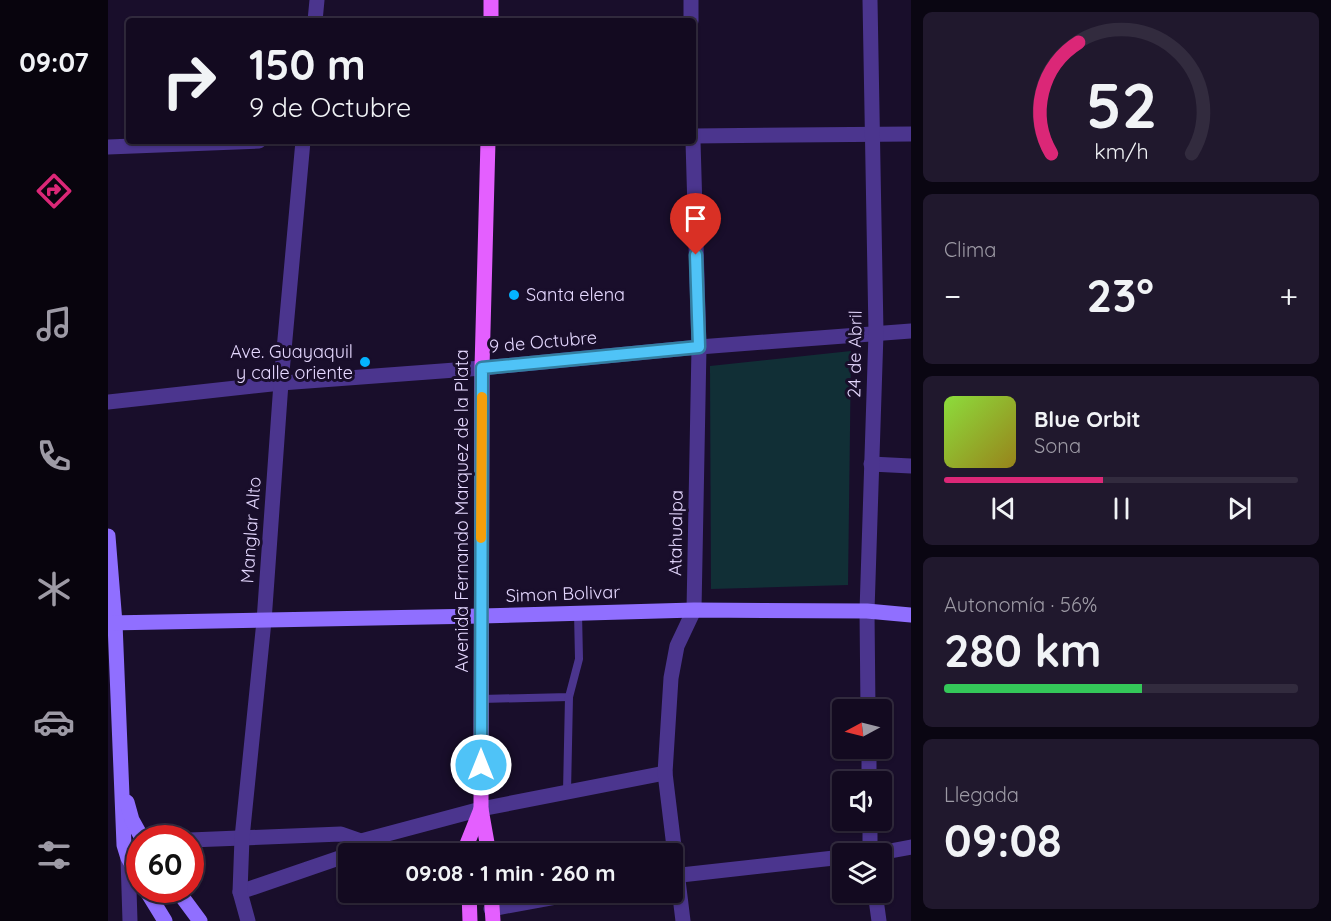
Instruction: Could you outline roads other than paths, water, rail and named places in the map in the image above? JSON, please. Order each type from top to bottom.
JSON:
[{"type":"main road","points":[[491,0],[491,18]]},
{"type":"main road","name":"Avenida Fernando Marquez de la Plata","points":[[487,843],[481,809],[481,616],[482,368],[488,144]]},
{"type":"main road","points":[[108,536],[115,779],[126,846]]},
{"type":"main road","name":"Simon Bolivar","points":[[111,623],[481,616],[694,609],[867,611],[911,615]]},
{"type":"main road","points":[[115,779],[135,825]]},
{"type":"main road","name":"Avenida Fernando Marquez de la Plata","points":[[467,843],[481,809]]},
{"type":"main road","points":[[154,903],[165,921]]},
{"type":"main road","points":[[187,903],[200,921]]},
{"type":"main road","points":[[469,903],[470,921]]},
{"type":"street","points":[[315,18],[317,0]]},
{"type":"street","points":[[691,0],[691,18]]},
{"type":"street","name":"24 de Abril","points":[[868,699],[867,611],[876,333],[870,0]]},
{"type":"street","points":[[696,136],[911,134]]},
{"type":"street","points":[[108,147],[184,144]]},
{"type":"street","name":"Manglar Alto","points":[[248,921],[240,892],[242,838],[264,621],[281,383],[303,144]]},
{"type":"street","name":"Atahualpa","points":[[672,843],[665,773],[671,678],[677,646],[694,609],[699,347],[693,144]]},
{"type":"street","name":"9 de Octubre","points":[[108,402],[281,383],[911,331]]},
{"type":"street","points":[[871,464],[911,466]]},
{"type":"street","points":[[240,892],[345,856],[361,841],[481,809],[665,773]]},
{"type":"street","points":[[204,839],[341,834],[361,841]]},
{"type":"street","points":[[892,850],[911,847]]},
{"type":"street","points":[[683,875],[832,858]]},
{"type":"street","points":[[129,903],[130,921]]},
{"type":"street","points":[[492,915],[539,903]]},
{"type":"street","name":"Atahualpa","points":[[680,903],[683,921]]},
{"type":"street","points":[[877,903],[879,921]]},
{"type":"lane","points":[[567,792],[569,697],[579,659],[578,613]]},
{"type":"lane","points":[[481,699],[569,697]]},
{"type":"place","name":"Santa elena","points":[[514,295]]},
{"type":"place","name":"Ave. Guayaquil y calle oriente","points":[[365,362]]}]
